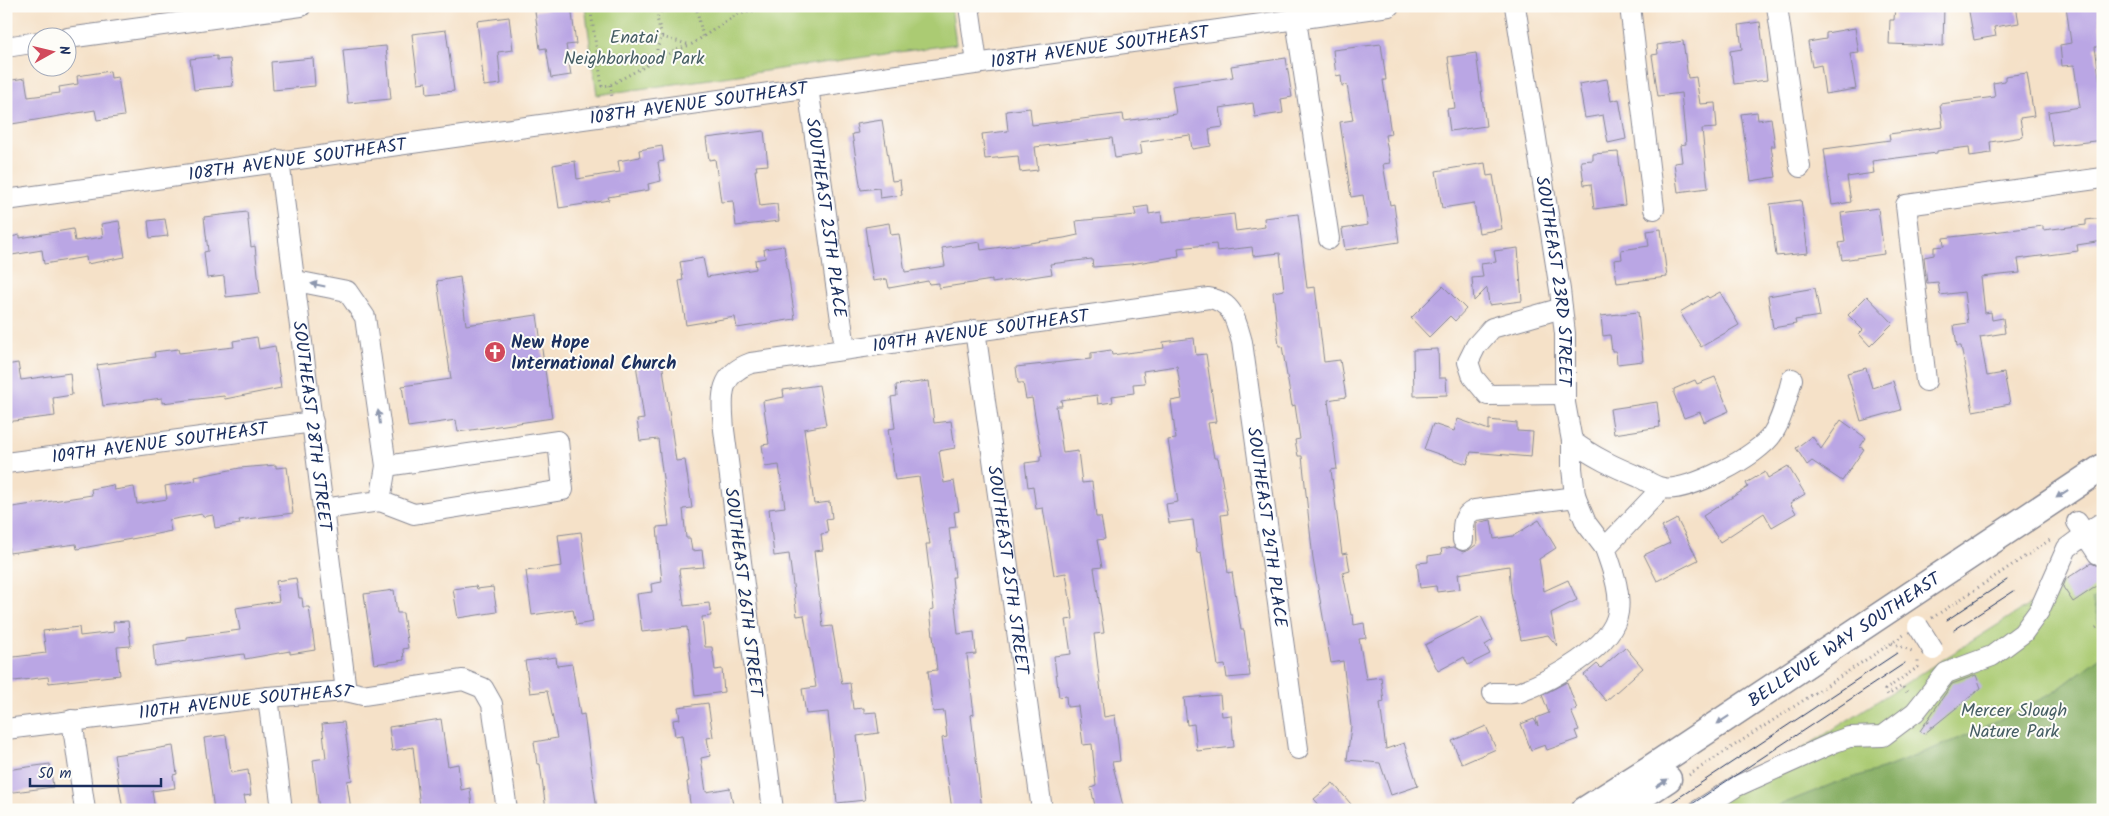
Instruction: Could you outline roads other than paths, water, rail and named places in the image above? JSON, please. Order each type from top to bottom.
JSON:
[{"type":"main road","name":"BELLEVUE WAY SOUTHEAST","points":[[1585,810],[2103,467]]},
{"type":"main road","name":"BELLEVUE WAY SOUTHEAST","points":[[1621,810],[1915,620],[2103,488]]},
{"type":"street","points":[[78,37],[301,6]]},
{"type":"street","points":[[969,6],[977,63]]},
{"type":"street","name":"108TH AVENUE SOUTHEAST","points":[[6,200],[180,177],[279,160],[977,63],[1306,14],[1389,6]]},
{"type":"street","name":"SOUTHEAST 23RD STREET","points":[[1493,693],[1518,692],[1561,672],[1587,655],[1610,631],[1618,614],[1619,594],[1605,548],[1586,523],[1576,497],[1572,468],[1572,441],[1565,394],[1565,334],[1562,308],[1515,6]]},
{"type":"street","points":[[1630,6],[1654,209]]},
{"type":"street","points":[[1777,6],[1800,166]]},
{"type":"street","points":[[1306,14],[1329,238]]},
{"type":"street","points":[[6,46],[28,43]]},
{"type":"street","name":"SOUTHEAST 25TH PLACE","points":[[808,87],[845,348]]},
{"type":"street","name":"SOUTHEAST 28TH STREET","points":[[279,160],[296,281],[346,691]]},
{"type":"street","points":[[1926,381],[1906,205],[2103,178]]},
{"type":"street","points":[[296,281],[347,290],[365,317],[386,466],[380,501]]},
{"type":"street","name":"109TH AVENUE SOUTHEAST","points":[[730,376],[739,367],[751,363],[845,348],[1209,298],[1224,302],[1231,309]]},
{"type":"street","points":[[1562,308],[1492,328],[1476,346],[1468,362],[1472,377],[1488,395],[1565,394]]},
{"type":"street","name":"SOUTHEAST 24TH PLACE","points":[[1231,309],[1242,342],[1298,749]]},
{"type":"street","name":"SOUTHEAST 25TH STREET","points":[[975,330],[1042,810]]},
{"type":"street","name":"SOUTHEAST 26TH STREET","points":[[730,376],[724,385],[722,403],[724,430],[773,810]]},
{"type":"street","points":[[1572,441],[1590,455],[1662,488],[1676,489],[1692,484],[1745,459],[1761,448],[1773,434],[1785,405],[1792,379]]},
{"type":"street","name":"109TH AVENUE SOUTHEAST","points":[[6,463],[313,422]]},
{"type":"street","points":[[324,508],[380,501],[414,514],[564,490],[558,441],[386,466]]},
{"type":"street","points":[[1605,548],[1662,488]]},
{"type":"street","points":[[1463,540],[1463,521],[1468,514],[1475,510],[1576,497]]},
{"type":"street","points":[[1699,810],[1735,787],[1816,750],[1849,737],[1884,736],[1918,707],[1946,673],[1992,656],[2024,633],[2040,611],[2067,548],[2087,527],[2098,554]]},
{"type":"street","points":[[1915,620],[1946,673]]},
{"type":"street","name":"110TH AVENUE SOUTHEAST","points":[[6,729],[268,697],[346,691],[363,695],[463,680],[483,688],[492,704],[507,810]]},
{"type":"street","points":[[268,697],[282,810]]},
{"type":"street","points":[[72,720],[85,810]]},
{"type":"tram line","points":[[1947,620],[2007,580]]},
{"type":"tram line","points":[[1954,630],[2014,591]]},
{"type":"tram line","points":[[1660,810],[1897,653]]},
{"type":"tram line","points":[[1683,810],[1905,663]]},
{"type":"place","name":"New Hope International Church","points":[[495,352]]},
{"type":"park label","name":"Enatai Neighborhood Park","points":[[634,47]]},
{"type":"park label","name":"Mercer Slough Nature Park","points":[[2014,720]]}]
